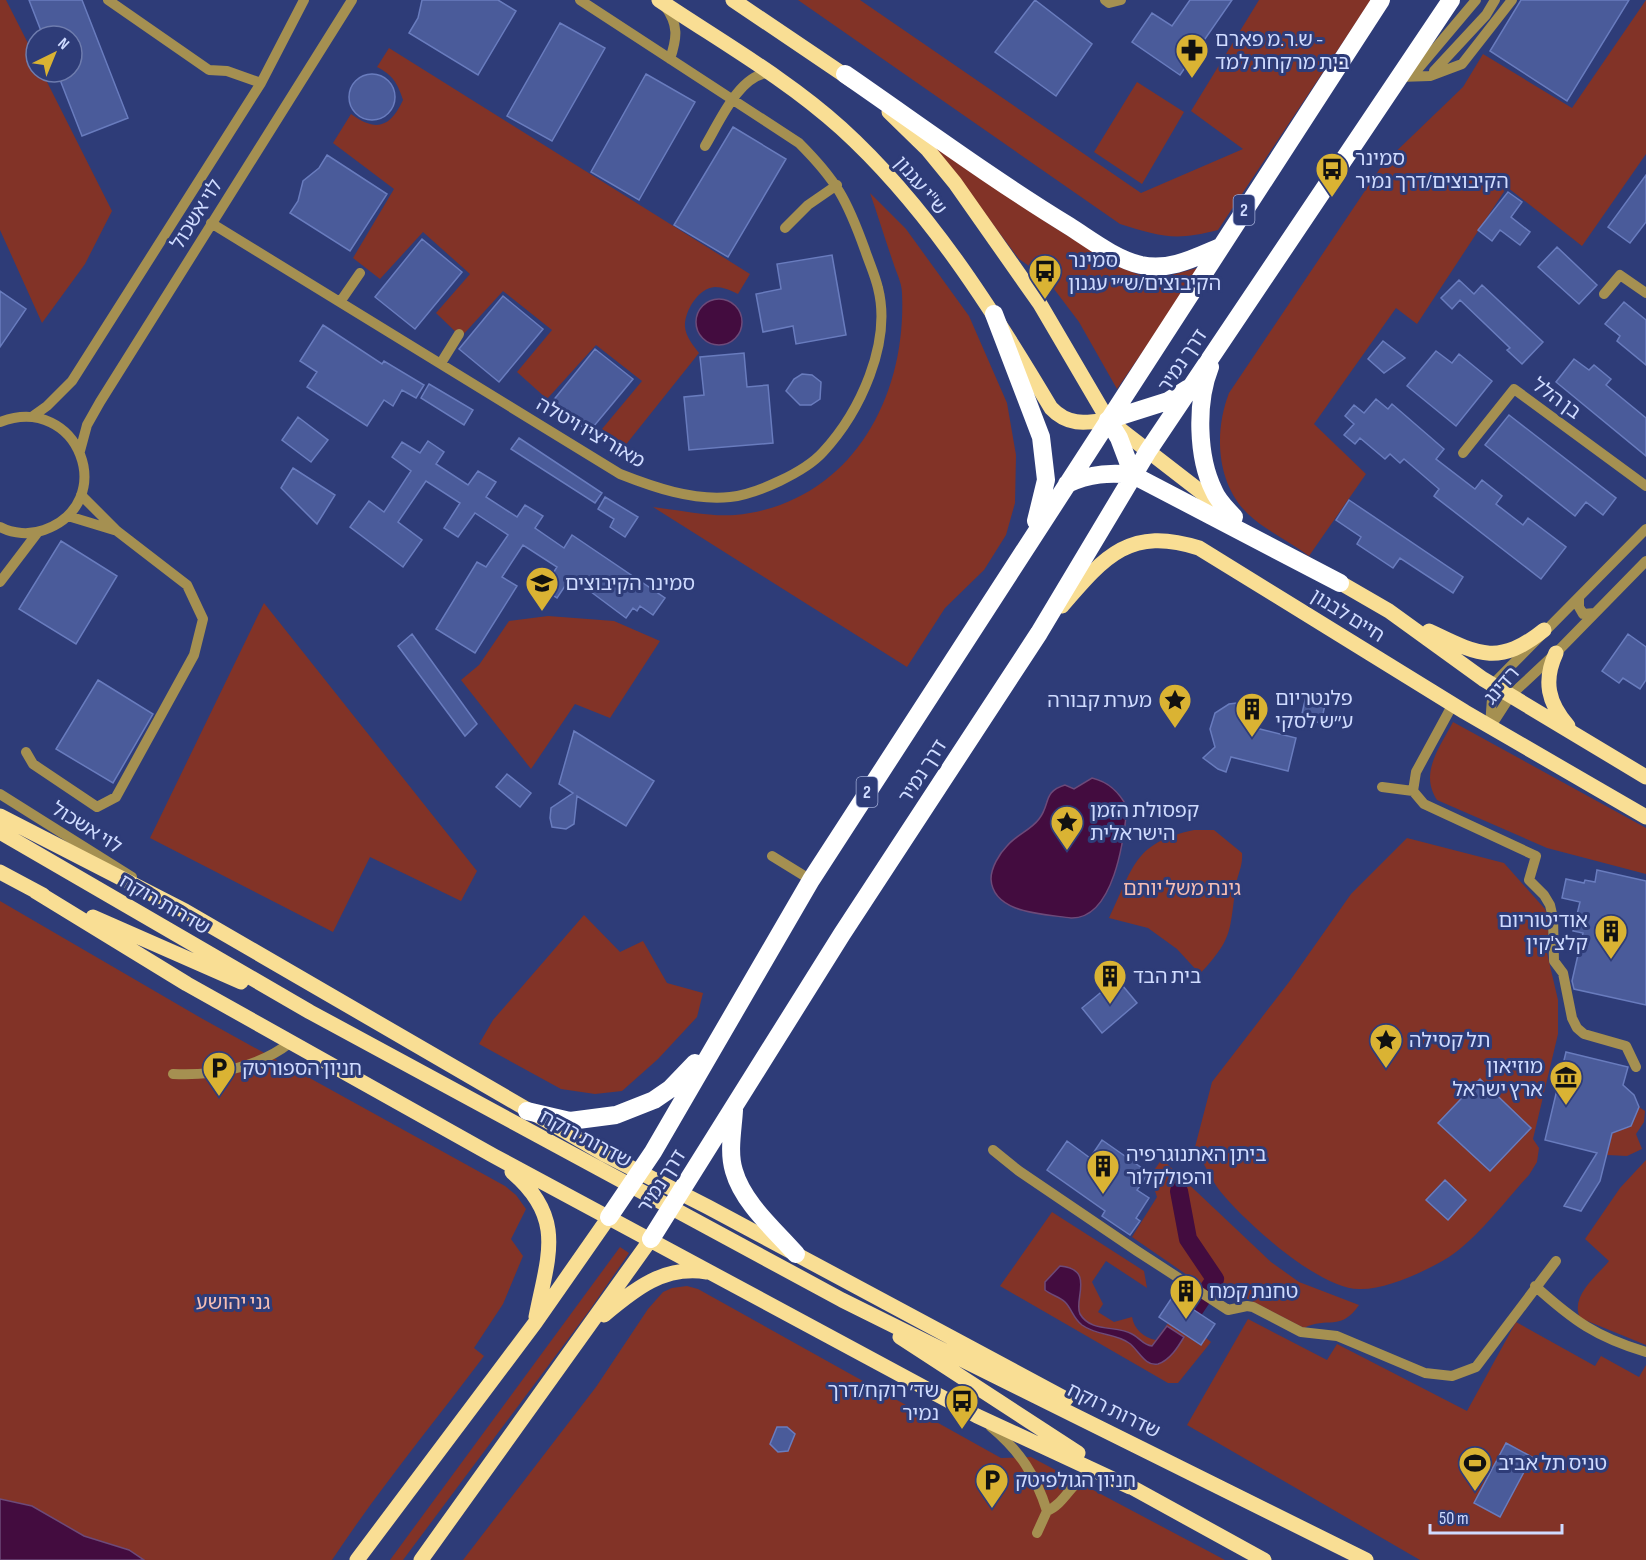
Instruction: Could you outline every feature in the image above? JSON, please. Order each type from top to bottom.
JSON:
[{"type":"highway","name":"דרך נמיר","points":[[609,1217],[639,1172],[811,880],[1381,0]]},
{"type":"highway","name":"דרך נמיר","points":[[651,1239],[735,1104],[1039,633],[1133,475],[1190,386],[1405,77],[1451,0]]},
{"type":"highway","points":[[845,74],[1040,208],[1118,257],[1141,265],[1162,267],[1185,262],[1220,247]]},
{"type":"highway","points":[[994,314],[1041,437],[1046,480],[1032,537]]},
{"type":"highway","points":[[1216,350],[1203,393],[1202,448],[1214,491],[1234,517]]},
{"type":"highway","points":[[1133,475],[1119,438],[1108,420],[1168,401],[1190,386]]},
{"type":"highway","points":[[1067,484],[1080,478],[1104,473],[1133,475],[1340,583]]},
{"type":"highway","points":[[527,1111],[570,1120],[591,1119],[633,1110],[669,1089],[713,1044]]},
{"type":"highway","points":[[735,1104],[731,1149],[733,1170],[747,1197],[796,1254]]},
{"type":"main road","name":"ש''י עגנון","points":[[733,0],[845,74],[906,129],[955,183],[1040,304],[1108,420],[1148,452]]},
{"type":"main road","name":"ש''י עגנון","points":[[660,1],[768,73],[841,128],[870,156],[952,256],[994,314],[1058,415],[1073,422],[1108,420]]},
{"type":"main road","name":"חיים לבנון","points":[[1148,452],[1234,517],[1389,611],[1493,684],[1646,777]]},
{"type":"main road","name":"חיים לבנון","points":[[1039,633],[1084,580],[1108,558],[1134,544],[1151,539],[1175,540],[1199,548],[1453,704],[1646,817]]},
{"type":"main road","points":[[1389,611],[1474,652],[1495,654],[1513,651],[1544,630]]},
{"type":"main road","points":[[1556,653],[1549,670],[1548,692],[1558,715],[1576,735]]},
{"type":"main road","points":[[0,816],[185,911],[527,1111],[639,1172],[1330,1540]]},
{"type":"main road","name":"שדרות רוקח","points":[[0,832],[310,1012],[842,1300],[1330,1540],[1366,1560]]},
{"type":"main road","name":"שדרות רוקח","points":[[0,872],[35,891],[310,1012]]},
{"type":"main road","points":[[35,891],[187,984],[494,1156],[977,1416],[1130,1487]]},
{"type":"main road","points":[[494,1156],[525,1183],[545,1212],[549,1248],[535,1323]]},
{"type":"main road","name":"דרך נמיר","points":[[357,1560],[535,1323],[609,1217]]},
{"type":"main road","name":"דרך נמיר","points":[[421,1560],[651,1239]]},
{"type":"main road","points":[[576,1346],[604,1315],[651,1280],[678,1270],[715,1273]]},
{"type":"main road","name":"שדרות רוקח","points":[[842,1300],[1130,1487],[1264,1560]]},
{"type":"street","points":[[108,0],[209,70],[227,71],[261,84]]},
{"type":"street","name":"לוי אשכול","points":[[33,416],[48,406],[72,381],[261,84],[303,0]]},
{"type":"street","name":"לוי אשכול","points":[[80,451],[87,425],[100,402],[352,0]]},
{"type":"street","name":"מאוריציו ויטלה","points":[[211,223],[620,474],[661,490],[729,497],[762,489],[792,473],[822,453],[846,420],[864,386],[876,355],[880,321],[879,290],[848,204],[837,185],[799,143],[580,0]]},
{"type":"street","points":[[1105,0],[1109,3],[1121,0]]},
{"type":"street","points":[[1405,77],[1476,0]]},
{"type":"street","points":[[1430,76],[1452,55],[1486,15],[1495,0]]},
{"type":"street","points":[[1405,77],[1430,76],[1462,64],[1512,0]]},
{"type":"street","points":[[660,1],[671,15],[677,33],[670,59]]},
{"type":"street","points":[[705,146],[747,80],[768,73]]},
{"type":"street","points":[[785,228],[808,206],[837,185]]},
{"type":"street","points":[[340,302],[360,273]]},
{"type":"street","points":[[1604,294],[1620,275],[1646,293]]},
{"type":"street","points":[[441,363],[459,334]]},
{"type":"street","name":"בן הלל","points":[[1463,453],[1514,389],[1646,486]]},
{"type":"street","points":[[0,422],[14,416],[33,416],[61,427],[80,451],[85,468],[81,495],[68,516],[54,527],[38,532],[20,533],[0,527]]},
{"type":"street","points":[[26,752],[33,764],[97,807],[116,796],[194,655],[203,619],[187,585],[117,531],[81,495]]},
{"type":"street","points":[[68,516],[117,531]]},
{"type":"street","name":"רדינג","points":[[1491,726],[1493,684],[1646,529]]},
{"type":"street","points":[[0,582],[38,532]]},
{"type":"street","name":"רדינג","points":[[1491,726],[1511,695],[1556,653],[1646,561]]},
{"type":"street","points":[[1580,598],[1579,607],[1583,614],[1595,613]]},
{"type":"street","points":[[1413,791],[1416,772],[1453,704]]},
{"type":"street","points":[[1382,787],[1413,791],[1424,804],[1536,856],[1529,880],[1544,895],[1550,905],[1554,932],[1552,954],[1565,981],[1572,1018],[1584,1034],[1626,1046],[1636,1067]]},
{"type":"street","name":"לוי אשכול","points":[[0,794],[185,911]]},
{"type":"street","points":[[772,856],[811,880]]},
{"type":"street","points":[[173,1074],[203,1076],[235,1069],[278,1052],[291,1042]]},
{"type":"street","points":[[993,1150],[1019,1171],[1127,1245],[1228,1310],[1253,1307],[1301,1332],[1337,1336],[1425,1373],[1452,1376],[1476,1367],[1556,1261]]},
{"type":"street","points":[[1535,1286],[1581,1326],[1610,1341],[1646,1352]]},
{"type":"street","points":[[977,1416],[1018,1452],[1040,1488],[1047,1511],[1037,1533]]},
{"type":"street","points":[[1047,1511],[1057,1508],[1081,1477],[1088,1473],[1102,1473]]},
{"type":"green space","points":[[0,0],[6,0],[24,35],[24,84],[48,84],[112,211],[85,264],[42,323],[0,230]]},
{"type":"green space","points":[[798,0],[860,0],[1141,193],[1243,149],[1191,111],[1259,0],[1371,0],[1218,230],[1191,236],[1169,236],[1120,224]]},
{"type":"green space","points":[[1646,0],[1646,154],[1582,246],[1507,187],[1417,324],[1396,308],[1314,424],[1366,474],[1309,556],[1262,525],[1237,502],[1224,472],[1221,457],[1221,424],[1229,393],[1383,164],[1463,87],[1483,54],[1572,108]]},
{"type":"green space","points":[[389,48],[750,274],[738,294],[726,289],[709,288],[693,302],[685,321],[685,327],[688,338],[699,353],[624,447],[602,429],[642,381],[596,345],[547,399],[517,372],[552,330],[503,291],[461,337],[436,313],[470,274],[423,232],[380,279],[353,258],[394,189],[333,143],[351,114],[375,125],[382,124],[393,117],[398,109],[403,100],[399,89],[391,77],[377,67]]},
{"type":"green space","points":[[1137,82],[1184,112],[1142,184],[1094,152]]},
{"type":"green space","points":[[925,134],[1046,222],[1116,266],[1145,277],[1168,276],[1201,267],[1117,389],[1079,322],[1045,277],[1019,259]]},
{"type":"green space","points":[[870,193],[906,229],[969,316],[1007,403],[1016,455],[1015,503],[1006,535],[984,570],[945,608],[907,667],[653,507],[704,514],[735,515],[775,507],[810,491],[839,468],[863,440],[881,407],[894,371],[901,333],[901,285]]},
{"type":"green space","points":[[264,603],[477,871],[461,901],[370,857],[333,932],[150,838]]},
{"type":"green space","points":[[548,616],[614,621],[660,641],[610,718],[575,704],[531,769],[461,680],[479,665],[509,621]]},
{"type":"green space","points":[[1453,722],[1646,828],[1646,874],[1547,848],[1437,800],[1430,780],[1433,760]]},
{"type":"green space","name":"גינת משל יותם","points":[[1194,830],[1214,830],[1242,853],[1228,933],[1219,951],[1200,974],[1177,949],[1148,928],[1109,918],[1131,871],[1147,850],[1174,835]]},
{"type":"green space","name":"תל קסילה","points":[[1407,838],[1504,863],[1545,909],[1549,920],[1547,953],[1558,1000],[1558,1034],[1533,1139],[1539,1148],[1537,1162],[1529,1175],[1481,1229],[1449,1257],[1418,1274],[1393,1283],[1359,1289],[1343,1286],[1324,1278],[1264,1236],[1220,1191],[1195,1147],[1212,1082],[1289,982],[1351,894]]},
{"type":"green space","name":"גני יהושע","points":[[0,901],[201,1018],[505,1186],[516,1195],[526,1209],[511,1239],[523,1256],[503,1304],[474,1348],[484,1356],[387,1482],[332,1560],[144,1560],[129,1550],[84,1536],[32,1506],[0,1499]]},
{"type":"green space","points":[[584,915],[620,952],[643,941],[667,983],[703,993],[697,1017],[658,1059],[622,1091],[595,1094],[561,1089],[479,1044],[493,1020]]},
{"type":"green space","points":[[1639,1107],[1645,1111],[1644,1122],[1636,1134],[1642,1149],[1627,1156],[1607,1155],[1613,1131],[1631,1126]]},
{"type":"green space","points":[[1162,1159],[1271,1262],[1299,1282],[1359,1305],[1340,1321],[1320,1323],[1304,1328],[1248,1299],[1240,1297],[1222,1299],[1132,1237],[1157,1197],[1150,1176]]},
{"type":"green space","points":[[1646,1160],[1646,1345],[1580,1318],[1578,1302],[1586,1287],[1609,1261],[1585,1239],[1620,1188]]},
{"type":"green space","points":[[1052,1212],[1144,1271],[1147,1288],[1106,1261],[1092,1282],[1103,1304],[1098,1312],[1114,1322],[1132,1317],[1137,1329],[1152,1339],[1156,1340],[1168,1323],[1200,1345],[1206,1338],[1211,1342],[1178,1383],[1168,1383],[1000,1286]]},
{"type":"green space","points":[[620,1247],[629,1253],[589,1311],[403,1560],[390,1560]]},
{"type":"green space","points":[[687,1286],[698,1289],[1001,1458],[1031,1457],[1225,1560],[463,1560],[596,1387],[648,1309],[663,1292]]},
{"type":"green space","name":"טניס תל אביב","points":[[1248,1319],[1327,1360],[1337,1344],[1467,1411],[1516,1322],[1595,1366],[1601,1356],[1639,1377],[1646,1365],[1646,1560],[1420,1560],[1187,1425]]},
{"type":"shaded area","points":[[719,299],[735,306],[742,322],[735,338],[719,345],[703,338],[696,322],[703,306]]},
{"type":"shaded area","points":[[1092,778],[1113,788],[1127,807],[1119,856],[1107,892],[1097,906],[1086,915],[1071,918],[1035,913],[1010,906],[994,891],[991,879],[994,866],[1001,853],[1039,819],[1053,791],[1065,785],[1074,789]]},
{"type":"shaded area","points":[[1060,1266],[1071,1268],[1077,1273],[1081,1286],[1080,1314],[1091,1324],[1126,1331],[1152,1346],[1167,1326],[1184,1337],[1170,1356],[1158,1364],[1153,1364],[1145,1360],[1124,1340],[1088,1329],[1079,1322],[1065,1302],[1045,1290],[1045,1282]]},
{"type":"shaded area","points":[[0,1499],[32,1506],[84,1536],[129,1550],[144,1560],[0,1560]]},
{"type":"building","points":[[29,0],[82,0],[128,118],[82,136],[62,84],[84,84],[84,24],[38,24]]},
{"type":"building","points":[[422,0],[498,0],[516,11],[478,75],[409,33],[418,18]]},
{"type":"building","points":[[1035,0],[1092,44],[1056,96],[995,52]]},
{"type":"building","points":[[1190,0],[1232,0],[1180,75],[1132,42],[1152,13],[1172,26]]},
{"type":"building","points":[[1521,0],[1629,0],[1567,101],[1490,51]]},
{"type":"building","points":[[560,23],[605,48],[552,141],[507,116]]},
{"type":"building","points":[[372,74],[388,81],[395,97],[388,113],[372,120],[356,113],[349,97],[356,81]]},
{"type":"building","points":[[646,74],[695,102],[639,200],[591,172]]},
{"type":"building","points":[[733,127],[786,159],[728,257],[674,225]]},
{"type":"building","points":[[327,155],[387,194],[350,251],[290,213],[298,201],[303,181],[319,168]]},
{"type":"building","points":[[1646,175],[1646,222],[1630,243],[1608,227]]},
{"type":"building","points":[[1508,192],[1522,202],[1511,217],[1530,232],[1520,245],[1500,230],[1492,241],[1478,230]]},
{"type":"building","points":[[422,239],[462,272],[415,329],[375,297]]},
{"type":"building","points":[[1557,247],[1597,285],[1579,304],[1538,267]]},
{"type":"building","points":[[832,255],[846,335],[796,344],[793,326],[763,332],[756,294],[781,289],[777,264]]},
{"type":"building","points":[[1459,280],[1474,294],[1482,285],[1543,342],[1522,364],[1507,350],[1510,348],[1460,300],[1452,309],[1441,298]]},
{"type":"building","points":[[0,291],[26,309],[0,347]]},
{"type":"building","points":[[503,296],[543,329],[499,382],[459,349]]},
{"type":"building","points":[[1624,302],[1646,320],[1646,365],[1617,341],[1620,336],[1605,324]]},
{"type":"building","points":[[323,325],[382,364],[384,361],[424,385],[416,398],[402,390],[393,406],[384,400],[367,426],[307,387],[317,372],[300,361]]},
{"type":"building","points":[[1383,341],[1405,358],[1384,373],[1368,359]]},
{"type":"building","points":[[595,349],[633,379],[589,432],[552,402]]},
{"type":"building","points":[[1436,351],[1452,363],[1459,354],[1492,381],[1456,426],[1407,386]]},
{"type":"building","points":[[744,353],[747,387],[768,385],[773,443],[689,450],[684,397],[704,395],[700,357]]},
{"type":"building","points":[[1574,359],[1589,370],[1594,365],[1611,379],[1606,385],[1646,418],[1646,456],[1556,382]]},
{"type":"building","points":[[802,374],[812,375],[821,382],[820,399],[811,405],[800,405],[786,391],[794,379]]},
{"type":"building","points":[[429,384],[473,410],[464,425],[421,398]]},
{"type":"building","points":[[1376,399],[1388,409],[1392,404],[1444,449],[1436,459],[1475,489],[1482,480],[1502,496],[1496,504],[1523,525],[1528,518],[1566,547],[1541,579],[1434,496],[1439,489],[1404,459],[1400,463],[1390,454],[1385,459],[1360,438],[1355,444],[1344,435],[1354,424],[1345,416],[1354,405],[1364,413]]},
{"type":"building","points":[[1509,415],[1616,498],[1603,515],[1586,502],[1575,516],[1485,445]]},
{"type":"building","points":[[298,417],[328,440],[311,462],[282,440]]},
{"type":"building","points":[[519,438],[602,493],[595,503],[511,449]]},
{"type":"building","points":[[428,441],[444,452],[436,464],[468,485],[478,471],[496,482],[486,497],[517,517],[525,505],[543,516],[535,528],[564,548],[572,535],[665,598],[653,615],[640,606],[637,611],[633,608],[626,618],[571,577],[557,598],[543,589],[557,567],[523,545],[502,577],[517,586],[475,653],[436,629],[477,562],[486,567],[508,535],[475,513],[458,537],[444,528],[460,503],[426,481],[398,522],[422,540],[403,567],[350,527],[369,501],[384,512],[411,471],[392,457],[402,442],[420,453]]},
{"type":"building","points":[[293,468],[335,495],[317,524],[281,488]]},
{"type":"building","points":[[605,497],[638,517],[625,537],[610,527],[614,519],[598,509]]},
{"type":"building","points":[[1349,500],[1463,577],[1453,593],[1400,558],[1393,568],[1357,544],[1361,537],[1336,520]]},
{"type":"building","points":[[61,541],[117,576],[76,644],[19,609]]},
{"type":"building","points":[[412,634],[477,724],[465,736],[398,646]]},
{"type":"building","points":[[1628,634],[1646,647],[1646,680],[1640,689],[1623,678],[1619,683],[1602,671]]},
{"type":"building","points":[[98,680],[153,714],[113,783],[56,749]]},
{"type":"building","points":[[1306,696],[1326,700],[1321,723],[1301,718]]},
{"type":"building","name":"פלנטריום ע״ש לסקי","points":[[1229,704],[1252,705],[1248,712],[1256,728],[1296,738],[1288,771],[1231,757],[1226,772],[1203,758],[1215,747],[1210,729],[1215,713]]},
{"type":"building","points":[[574,731],[654,781],[626,826],[577,796],[574,824],[566,829],[552,827],[551,808],[573,793],[559,784]]},
{"type":"building","points":[[507,774],[531,793],[520,807],[496,787]]},
{"type":"building","name":"אודיטוריום קלצ'קין","points":[[1597,870],[1646,881],[1646,1005],[1574,989],[1572,981],[1583,933],[1573,931],[1580,902],[1562,898],[1566,879],[1584,883],[1585,880],[1595,882]]},
{"type":"building","name":"בית הבד","points":[[1117,979],[1137,1003],[1102,1033],[1082,1008]]},
{"type":"building","points":[[1566,1052],[1628,1067],[1623,1085],[1634,1095],[1639,1107],[1631,1126],[1612,1133],[1600,1181],[1581,1211],[1564,1206],[1597,1153],[1545,1140]]},
{"type":"building","points":[[1480,1079],[1531,1128],[1490,1171],[1438,1123]]},
{"type":"building","name":"ביתן האתנוגרפיה והפולקלור","points":[[1102,1140],[1149,1173],[1137,1190],[1149,1198],[1136,1218],[1140,1221],[1130,1235],[1102,1216],[1105,1211],[1047,1170],[1067,1141],[1090,1158]]},
{"type":"building","points":[[1445,1180],[1466,1200],[1448,1220],[1426,1200]]},
{"type":"building","name":"טחנת קמח","points":[[1173,1296],[1215,1324],[1201,1345],[1159,1317]]},
{"type":"building","points":[[777,1427],[787,1427],[795,1434],[788,1451],[778,1452],[770,1444]]},
{"type":"building","name":"טניס תל אביב","points":[[1506,1443],[1532,1457],[1500,1517],[1474,1503]]},
{"type":"waterway","points":[[1179,1191],[1188,1239],[1215,1279],[1194,1310]]},
{"type":"place","name":"ש.ר.מ פארם - בית מרקחת למד","points":[[1192,79]]},
{"type":"place","name":"סמינר הקיבוצים/דרך נמיר","points":[[1332,198]]},
{"type":"place","name":"סמינר הקיבוצים/ש״י עגנון","points":[[1045,300]]},
{"type":"place","name":"סמינר הקיבוצים","points":[[542,612]]},
{"type":"place","name":"מערת קבורה","points":[[1175,729]]},
{"type":"place","name":"פלנטריום ע״ש לסקי","points":[[1252,738]]},
{"type":"place","name":"קפסולת הזמן הישראלית","points":[[1067,851]]},
{"type":"place","name":"אודיטוריום קלצ'קין","points":[[1611,960]]},
{"type":"place","name":"בית הבד","points":[[1110,1005]]},
{"type":"place","name":"תל קסילה","points":[[1386,1069]]},
{"type":"place","name":"חניון הספורטק","points":[[219,1097]]},
{"type":"place","name":"מוזיאון ארץ ישראל","points":[[1566,1106]]},
{"type":"place","name":"ביתן האתנוגרפיה והפולקלור","points":[[1103,1195]]},
{"type":"place","name":"טחנת קמח","points":[[1186,1320]]},
{"type":"place","name":"שד׳ רוקח/דרך נמיר","points":[[962,1430]]},
{"type":"place","name":"טניס תל אביב","points":[[1475,1492]]},
{"type":"place","name":"חניון הגולפיטק","points":[[992,1509]]}]
